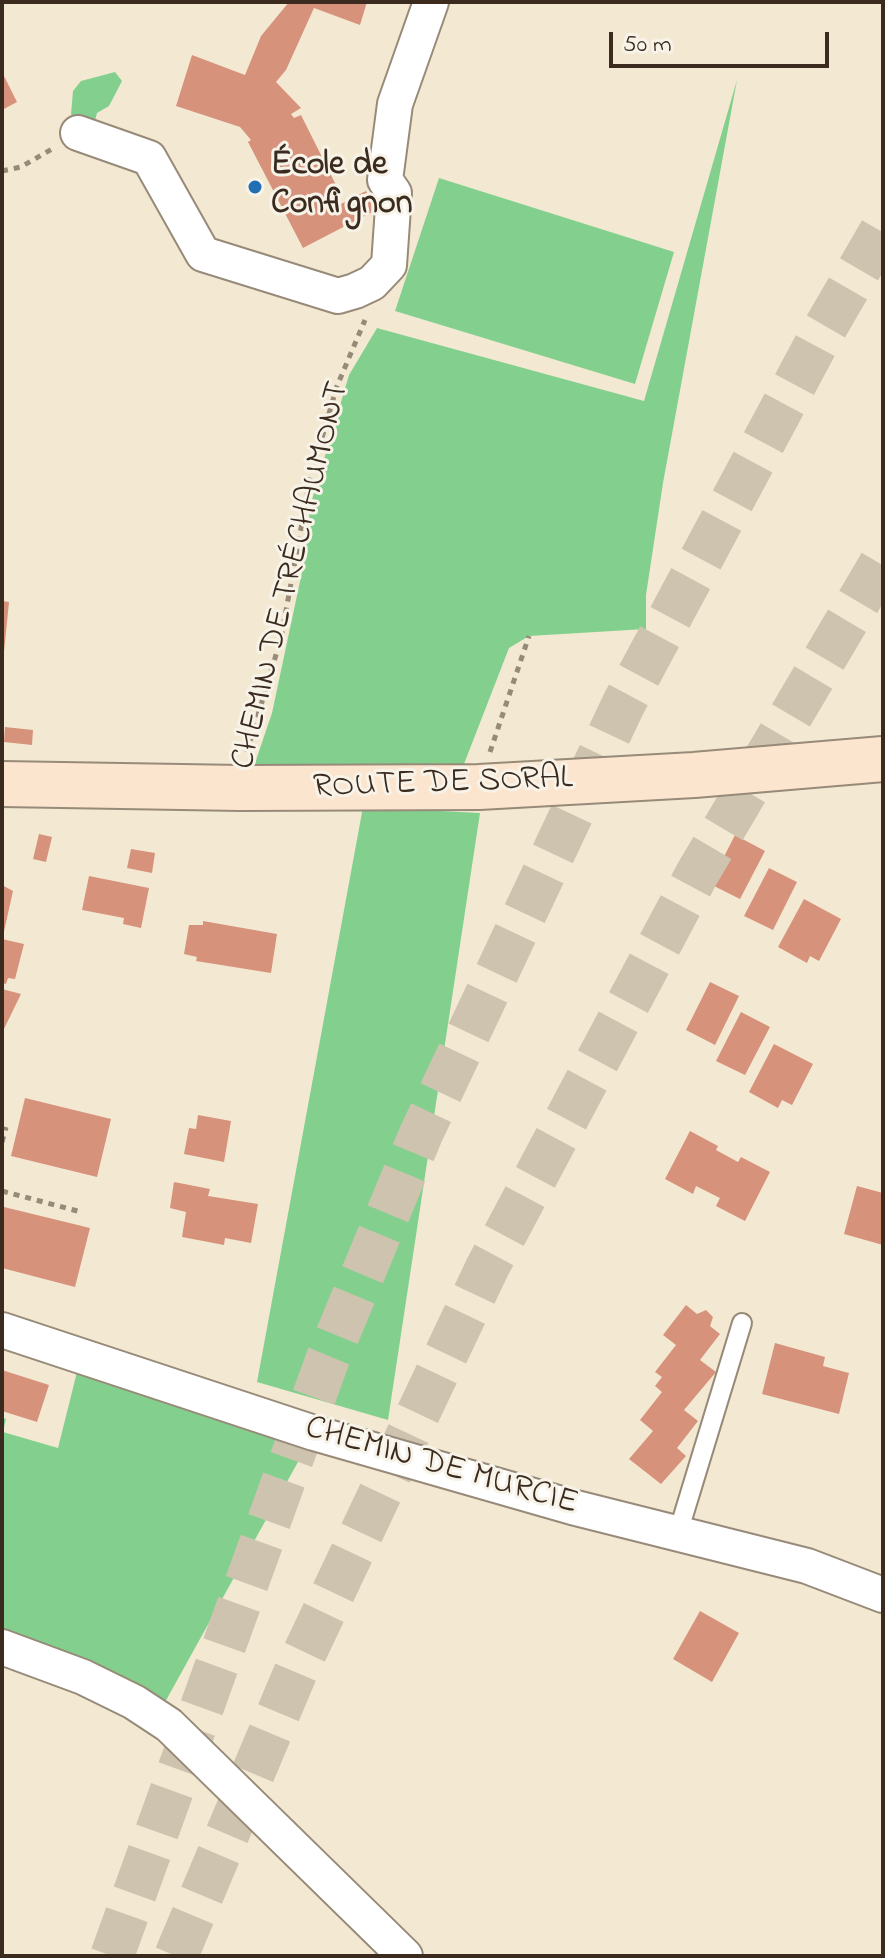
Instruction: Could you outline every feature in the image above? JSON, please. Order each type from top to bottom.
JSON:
[{"type":"street","points":[[78,133],[149,158],[203,254],[338,296],[372,283],[389,265],[394,193],[385,180],[395,104],[431,2]]},
{"type":"street","name":"ROUTE DE SORAL","points":[[2,784],[241,788],[479,787],[694,775],[883,759]]},
{"type":"street","name":"CHEMIN DE MURCIE","points":[[2,1330],[314,1433],[572,1507],[807,1566],[883,1595]]},
{"type":"street","points":[[4,1654],[83,1677],[134,1702],[169,1725],[405,1956]]},
{"type":"lane","points":[[678,1533],[742,1323]]},
{"type":"path","points":[[2,171],[21,167],[78,133]]},
{"type":"path","name":"CHEMIN DE TRÉCHAUMONT","points":[[241,788],[245,757],[264,701],[291,597],[310,479],[356,334],[391,276],[389,265]]},
{"type":"path","points":[[479,787],[529,636]]},
{"type":"path","points":[[2,1142],[6,1127]]},
{"type":"path","points":[[2,1191],[81,1212]]},
{"type":"green space","points":[[115,72],[122,81],[109,106],[97,113],[93,128],[82,128],[71,114],[73,91],[81,81]]},
{"type":"green space","points":[[737,80],[663,483],[646,595],[646,629],[529,636],[509,648],[464,764],[369,771],[252,772],[272,713],[302,572],[311,503],[349,375],[377,328],[644,401]]},
{"type":"green space","points":[[439,178],[674,252],[635,384],[395,311]]},
{"type":"green space","points":[[363,807],[480,813],[388,1420],[257,1382]]},
{"type":"green space","points":[[81,1356],[314,1433],[164,1704],[2,1631],[2,1418],[6,1419],[3,1432],[58,1448]]},
{"type":"building","points":[[289,2],[367,2],[360,25],[314,8],[286,70],[276,82],[301,108],[291,114],[294,118],[301,115],[341,195],[338,197],[341,204],[366,191],[376,210],[303,248],[248,142],[251,140],[240,127],[176,106],[192,55],[245,75],[261,36]]},
{"type":"building","points":[[2,72],[17,102],[2,110]]},
{"type":"building","points":[[2,601],[9,602],[4,652],[2,651]]},
{"type":"building","points":[[5,727],[33,730],[32,745],[4,742]]},
{"type":"building","points":[[39,834],[52,837],[46,862],[33,859]]},
{"type":"building","points":[[735,835],[765,851],[740,899],[710,884]]},
{"type":"building","points":[[131,849],[155,853],[152,873],[127,868]]},
{"type":"building","points":[[769,868],[797,882],[773,930],[744,916]]},
{"type":"building","points":[[89,876],[149,888],[141,928],[123,924],[124,918],[82,910]]},
{"type":"building","points":[[2,885],[13,891],[3,936],[2,936]]},
{"type":"building","points":[[804,899],[841,919],[819,961],[810,956],[807,963],[778,947]]},
{"type":"building","points":[[203,921],[277,934],[271,973],[196,961],[197,957],[184,954],[189,925],[203,925]]},
{"type":"building","points":[[2,939],[24,944],[15,979],[8,978],[6,984],[2,983]]},
{"type":"building","points":[[710,982],[739,996],[715,1045],[686,1030]]},
{"type":"building","points":[[2,989],[21,994],[2,1033]]},
{"type":"building","points":[[741,1012],[770,1027],[745,1075],[716,1061]]},
{"type":"building","points":[[774,1044],[813,1064],[792,1105],[782,1100],[778,1108],[749,1092]]},
{"type":"building","points":[[25,1098],[111,1119],[97,1177],[11,1156]]},
{"type":"building","points":[[198,1115],[231,1121],[224,1162],[184,1154],[189,1128],[196,1129]]},
{"type":"building","points":[[690,1131],[718,1146],[716,1150],[738,1162],[741,1157],[770,1172],[745,1221],[716,1206],[720,1198],[696,1186],[693,1194],[665,1179]]},
{"type":"building","points":[[174,1182],[210,1189],[208,1196],[258,1204],[251,1243],[225,1238],[224,1245],[182,1237],[186,1212],[170,1208]]},
{"type":"building","points":[[857,1186],[883,1193],[883,1245],[844,1234]]},
{"type":"building","points":[[4,1207],[90,1228],[75,1287],[2,1268]]},
{"type":"building","points":[[686,1305],[697,1314],[706,1310],[713,1317],[710,1326],[720,1334],[700,1360],[716,1372],[684,1410],[698,1421],[677,1448],[686,1456],[661,1484],[629,1459],[653,1431],[640,1420],[662,1392],[655,1386],[662,1377],[655,1372],[676,1345],[663,1335]]},
{"type":"building","points":[[775,1343],[825,1357],[823,1366],[849,1373],[839,1414],[762,1394]]},
{"type":"building","points":[[2,1370],[49,1385],[37,1422],[2,1411]]},
{"type":"building","points":[[700,1611],[739,1633],[712,1682],[673,1659]]},
{"type":"tunnel","points":[[112,1956],[328,1358],[421,1134],[623,705],[821,335],[883,228]]},
{"type":"tunnel","points":[[176,1956],[296,1671],[487,1268],[697,874],[883,560]]},
{"type":"place","name":"École de Confignon","points":[[255,187]]}]
